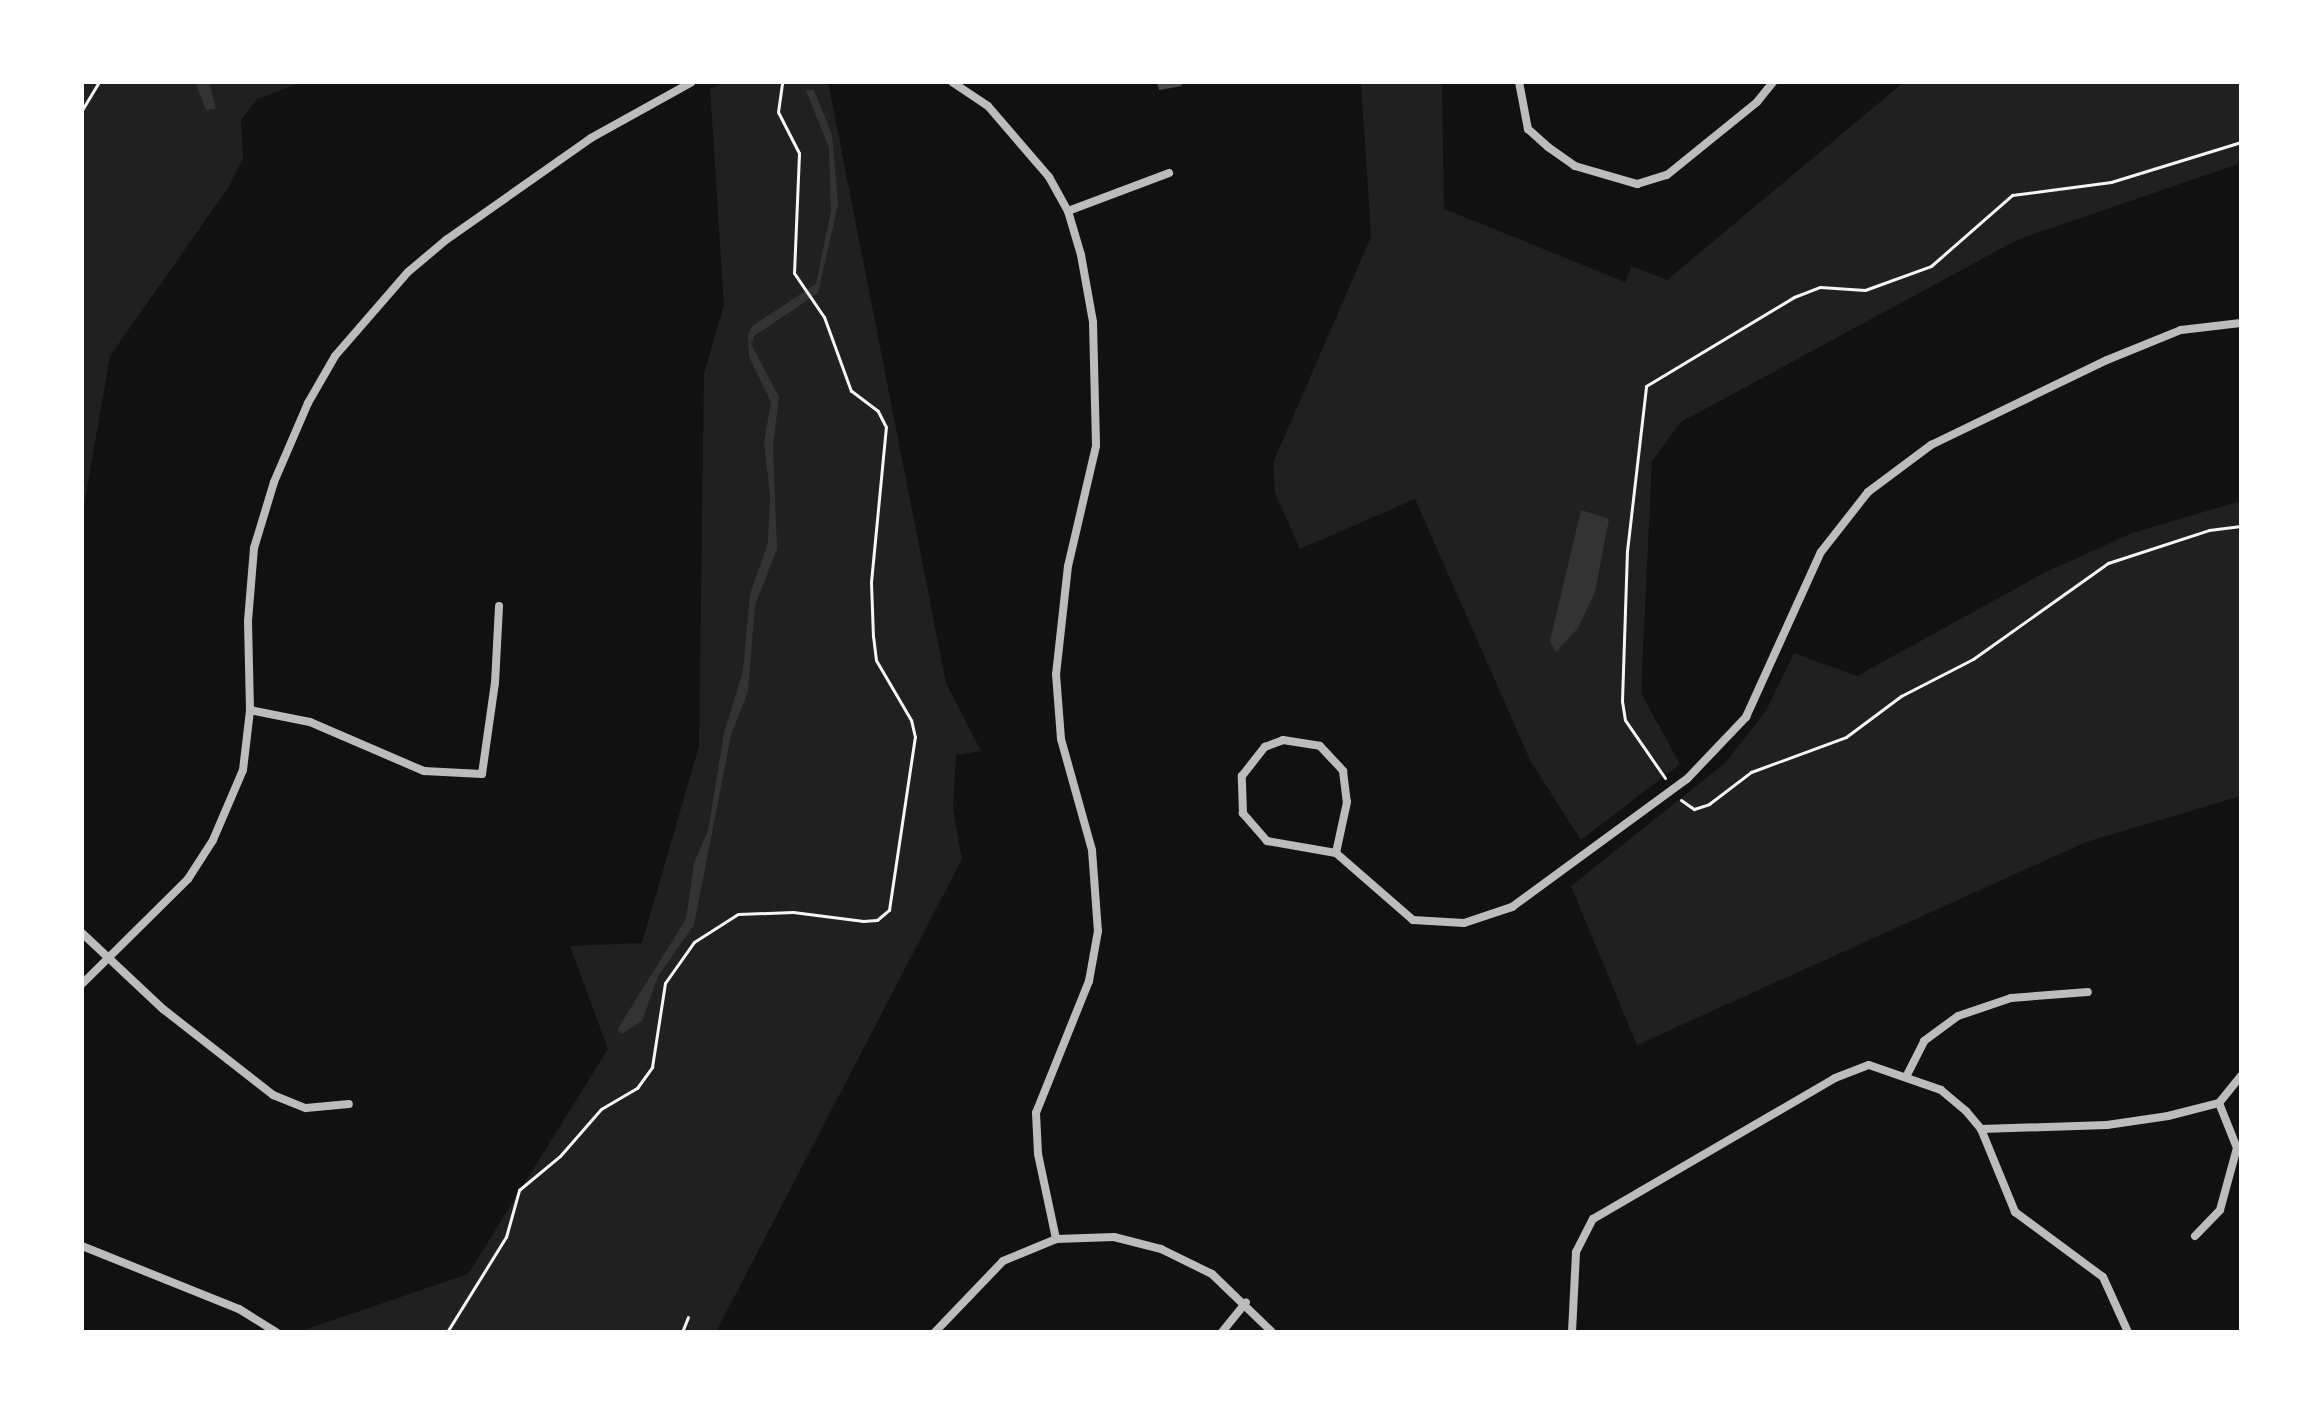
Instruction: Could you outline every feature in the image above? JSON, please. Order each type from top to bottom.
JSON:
[{"type":"street","points":[[82,984],[188,879],[213,840],[243,770],[250,710],[248,621],[254,548],[274,482],[308,403],[335,356],[408,272],[446,240],[591,138],[692,82]]},
{"type":"street","points":[[952,82],[961,86],[1020,138],[1068,211],[1093,322],[1096,446],[1068,566],[1056,674],[1061,739],[1092,850],[1098,931],[1089,981],[1036,1113],[1038,1154],[1056,1239]]},
{"type":"street","points":[[1519,82],[1528,129],[1548,147],[1575,166],[1637,184],[1667,175],[1757,102],[1773,82]]},
{"type":"street","points":[[1068,211],[1169,173]]},
{"type":"street","points":[[1336,853],[1347,786],[1334,757],[1302,740],[1265,747],[1251,759],[1239,794],[1252,829],[1285,847],[1336,853],[1413,920],[1464,923],[1512,907],[1680,784],[1746,717],[1821,552],[1868,492],[1931,445],[2107,360],[2181,330],[2241,323]]},
{"type":"street","points":[[250,710],[310,722],[424,771],[482,774],[495,683],[499,606]]},
{"type":"street","points":[[82,933],[107,959],[273,1095],[306,1108],[349,1104]]},
{"type":"street","points":[[1907,1075],[1924,1041],[1958,1016],[2011,998],[2088,992]]},
{"type":"street","points":[[1572,1332],[1576,1252],[1593,1219],[1835,1078],[1869,1065],[1907,1075],[1941,1090],[1981,1129],[2015,1212],[2103,1277],[2128,1332]]},
{"type":"street","points":[[1981,1129],[2107,1125],[2219,1103],[2241,1076]]},
{"type":"street","points":[[2195,1236],[2220,1210],[2237,1148],[2219,1103]]},
{"type":"street","points":[[935,1332],[1003,1261],[1056,1239],[1114,1237],[1161,1249],[1212,1274],[1246,1302],[1272,1332]]},
{"type":"street","points":[[82,1246],[239,1309],[276,1332]]},
{"type":"street","points":[[1222,1332],[1246,1302]]},
{"type":"path","points":[[82,110],[99,82]]},
{"type":"path","points":[[447,1332],[506,1237],[519,1190],[560,1156],[601,1109],[637,1088],[652,1067],[665,983],[694,942],[738,914],[793,912],[863,921],[877,920],[889,910],[915,737],[911,720],[876,660],[873,637],[871,582],[886,427],[878,411],[851,391],[815,300],[794,273],[799,153],[778,112],[782,82]]},
{"type":"path","points":[[682,1332],[688,1317]]},
{"type":"shaded area","points":[[82,82],[302,82],[257,99],[241,120],[243,159],[228,188],[110,356],[82,517]]},
{"type":"shaded area","points":[[195,82],[209,82],[216,109],[206,110]]},
{"type":"shaded area","points":[[725,82],[828,82],[946,683],[981,751],[956,755],[953,810],[962,859],[716,1332],[298,1332],[468,1274],[608,1049],[570,946],[642,943],[699,746],[704,373],[724,305],[710,89]]},
{"type":"shaded area","points":[[1361,82],[1442,82],[1444,209],[1625,282],[1632,266],[1667,280],[1904,82],[2241,82],[2241,163],[2017,240],[1681,422],[1652,461],[1641,693],[1680,764],[1581,840],[1531,762],[1415,499],[1300,549],[1275,493],[1273,463],[1371,237]]},
{"type":"shaded area","points":[[806,90],[814,90],[832,135],[838,204],[818,293],[754,336],[751,344],[779,397],[773,446],[777,549],[755,605],[748,691],[731,735],[694,925],[658,976],[642,1021],[622,1034],[617,1030],[686,919],[694,863],[708,831],[724,733],[743,671],[750,594],[768,543],[770,494],[764,442],[771,402],[749,357],[748,335],[752,326],[816,284],[831,211],[829,148]]},
{"type":"shaded area","points":[[2241,501],[2241,796],[2086,842],[1637,1045],[1571,886],[1725,763],[1766,711],[1794,653],[1857,676],[2044,573],[2132,533]]},
{"type":"shaded area","points":[[1581,510],[1609,519],[1595,592],[1578,628],[1556,652],[1550,641]]},
{"type":"building","points":[[1157,82],[1181,82],[1182,86],[1159,90]]}]
